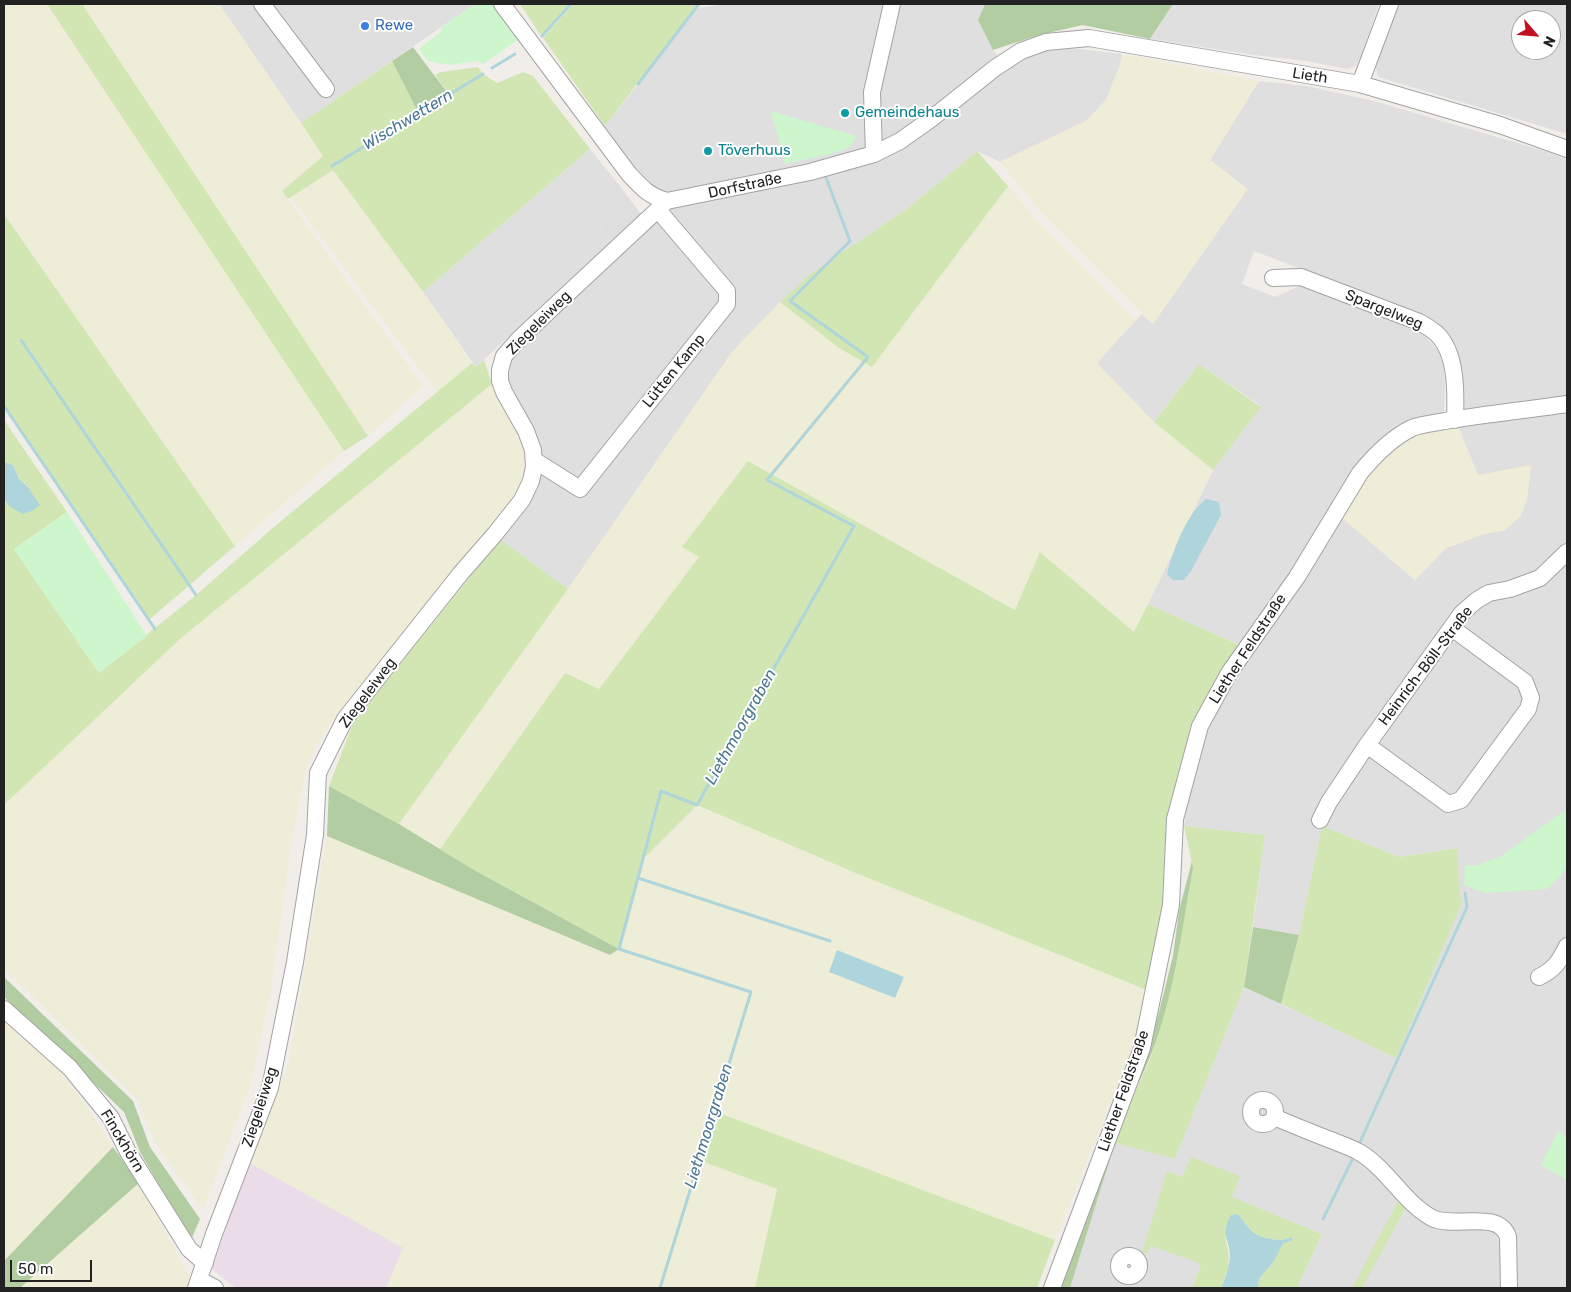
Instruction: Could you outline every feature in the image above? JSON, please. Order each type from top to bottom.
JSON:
[{"type":"street","points":[[262,4],[326,89]]},
{"type":"street","points":[[502,4],[629,174],[663,206]]},
{"type":"street","points":[[874,154],[872,92],[892,4]]},
{"type":"street","points":[[1360,84],[1390,4]]},
{"type":"street","name":"Lieth","points":[[1046,42],[1088,38],[1360,84],[1500,125],[1567,149]]},
{"type":"street","name":"Dorfstraße","points":[[663,206],[810,172],[874,154],[900,141],[995,68],[1021,51],[1046,42]]},
{"type":"street","name":"Ziegeleiweg","points":[[198,1284],[214,1234],[270,1088],[295,962],[315,834],[318,773],[345,719],[522,500],[531,481],[534,467],[533,450],[526,431],[504,392],[500,381],[500,370],[504,356],[519,338],[663,206]]},
{"type":"street","name":"Lütten Kamp","points":[[534,460],[580,489],[727,304],[727,291],[663,206]]},
{"type":"street","name":"Spargelweg","points":[[1273,278],[1301,277],[1419,322],[1436,333],[1447,348],[1454,377],[1455,420]]},
{"type":"street","name":"Liether Feldstraße","points":[[1052,1288],[1142,1048],[1171,905],[1175,819],[1200,726],[1229,673],[1297,576],[1329,527],[1349,490],[1370,461],[1402,433],[1414,427],[1567,404]]},
{"type":"street","name":"Heinrich-Böll-Straße","points":[[1320,820],[1329,802],[1367,746],[1462,613],[1477,600],[1489,594],[1510,589],[1540,578],[1567,552]]},
{"type":"street","points":[[1367,746],[1448,804],[1461,800],[1528,708],[1530,698],[1525,682],[1452,628]]},
{"type":"street","points":[[1539,977],[1552,971],[1567,946]]},
{"type":"street","name":"Finckhörn","points":[[4,1009],[70,1068],[111,1118],[128,1152],[189,1249],[205,1263]]},
{"type":"street","points":[[1274,1117],[1359,1152],[1381,1169],[1416,1208],[1434,1219],[1459,1222],[1493,1222],[1506,1230],[1508,1237],[1509,1288]]},
{"type":"street","points":[[198,1284],[215,1288]]},
{"type":"shaded area","points":[[219,4],[475,4],[301,123]]},
{"type":"shaded area","points":[[404,4],[445,4],[418,23]]},
{"type":"shaded area","points":[[726,4],[985,4],[978,20],[993,50],[1005,67],[1023,57],[1063,47],[1122,54],[1120,65],[1106,100],[1086,121],[1000,162],[977,151],[908,208],[780,302],[732,352],[568,589],[500,539],[504,376],[509,358],[677,197],[656,194],[632,171],[605,126],[698,8]]},
{"type":"shaded area","points":[[1173,4],[1379,4],[1360,59],[1356,66],[1347,69],[1306,61],[1150,39]]},
{"type":"shaded area","points":[[1399,4],[1567,4],[1567,132],[1564,133],[1378,77],[1375,64]]},
{"type":"shaded area","points":[[1321,32],[1348,39],[1342,56],[1316,49]]},
{"type":"shaded area","points":[[790,44],[821,53],[805,108],[774,99]]},
{"type":"shaded area","points":[[1259,81],[1307,86],[1374,101],[1551,153],[1567,160],[1567,398],[1464,413],[1464,391],[1459,364],[1421,315],[1254,251],[1242,284],[1275,297],[1302,285],[1391,319],[1421,333],[1439,352],[1444,370],[1445,390],[1444,411],[1440,418],[1329,518],[1241,646],[1148,604],[1213,470],[1261,406],[1199,364],[1154,422],[1096,363],[1142,314],[1153,324],[1247,189],[1210,160]]},
{"type":"shaded area","points":[[590,149],[615,180],[586,205],[612,240],[476,367],[423,292]]},
{"type":"shaded area","points":[[615,180],[641,214],[612,240],[586,205]]},
{"type":"shaded area","points":[[1567,411],[1567,1288],[1297,1288],[1322,1234],[1172,1173],[1201,1264],[1192,1288],[1070,1288],[1115,1143],[1175,1158],[1244,987],[1396,1058],[1457,848],[1399,857],[1322,826],[1299,935],[1253,927],[1265,835],[1184,826],[1190,777],[1206,727],[1219,701],[1341,517],[1415,580],[1446,548],[1484,534],[1505,530],[1478,475],[1457,424]]},
{"type":"shaded area","points":[[250,1163],[404,1248],[386,1288],[236,1288],[211,1269]]},
{"type":"green space","points":[[4,4],[47,4],[344,451],[235,546],[4,214]]},
{"type":"green space","points":[[47,4],[82,4],[368,436],[344,451]]},
{"type":"green space","points":[[82,4],[219,4],[323,156],[282,191],[423,386],[368,436]]},
{"type":"green space","points":[[475,4],[492,4],[518,40],[483,64],[476,61],[451,65],[428,61],[419,49],[442,31],[441,28]]},
{"type":"green space","points":[[520,4],[570,4],[541,36]]},
{"type":"green space","points":[[573,4],[698,4],[605,126],[543,38]]},
{"type":"green space","points":[[985,4],[1173,4],[1150,39],[1083,25],[1039,35],[993,50],[978,20]]},
{"type":"green space","points":[[413,47],[449,95],[419,114],[392,61]]},
{"type":"green space","points":[[1122,54],[1259,81],[1210,160],[1248,189],[1153,324],[1040,211],[1000,162],[1086,121],[1106,100],[1120,65]]},
{"type":"green space","points":[[392,61],[419,114],[449,95],[435,75],[441,72],[478,67],[483,74],[497,83],[523,72],[533,76],[590,149],[423,292],[333,170],[288,199],[282,191],[323,156],[301,123]]},
{"type":"green space","points":[[771,111],[856,136],[851,146],[838,152],[785,164]]},
{"type":"green space","points":[[977,151],[1008,186],[872,367],[839,348],[780,302],[809,275],[908,208]]},
{"type":"green space","points":[[332,169],[423,292],[472,363],[437,392],[291,197]]},
{"type":"green space","points":[[1008,186],[1033,216],[1135,320],[1097,363],[1154,422],[1213,470],[1134,632],[1040,552],[1016,610],[748,461],[683,547],[699,557],[598,690],[565,674],[440,849],[399,824],[568,589],[732,352],[780,302],[839,348],[872,367]]},
{"type":"green space","points":[[4,214],[235,546],[149,620],[4,406]]},
{"type":"green space","points":[[484,360],[492,384],[180,639],[4,805],[4,498],[9,506],[28,486],[19,479],[13,465],[4,462],[4,420],[67,512],[14,549],[99,673],[196,595],[275,526],[472,363],[476,367]]},
{"type":"green space","points":[[1199,364],[1261,407],[1213,470],[1154,422]]},
{"type":"green space","points":[[492,384],[520,437],[527,457],[526,478],[515,500],[424,606],[328,725],[310,759],[301,792],[291,845],[271,991],[251,1083],[203,1210],[156,1144],[138,1100],[4,970],[4,805],[180,639]]},
{"type":"green space","points":[[1457,424],[1478,475],[1531,465],[1527,501],[1520,517],[1505,530],[1484,534],[1446,548],[1415,580],[1341,517],[1358,484],[1404,437]]},
{"type":"green space","points":[[748,461],[1015,610],[1040,552],[1134,632],[1148,604],[1241,646],[1216,683],[1163,898],[1162,917],[1147,990],[858,874],[697,805],[644,858],[619,949],[474,870],[440,849],[565,673],[599,689],[699,557],[682,547]]},
{"type":"green space","points":[[67,512],[147,636],[99,673],[14,549]]},
{"type":"green space","points":[[500,539],[568,589],[399,824],[329,786],[353,723]]},
{"type":"green space","points":[[329,786],[399,824],[474,870],[619,949],[610,955],[327,836]]},
{"type":"green space","points":[[697,805],[858,874],[1147,990],[1133,1047],[1055,1240],[715,1112],[701,1161],[777,1189],[755,1288],[386,1288],[403,1248],[250,1163],[289,1062],[327,836],[610,955],[619,949],[644,858]]},
{"type":"green space","points":[[1567,809],[1567,866],[1561,876],[1547,889],[1486,893],[1464,885],[1465,865],[1476,866],[1501,856]]},
{"type":"green space","points":[[1184,826],[1265,835],[1244,987],[1175,1159],[1115,1143],[1133,1096],[1149,1062],[1160,1028],[1193,868]]},
{"type":"green space","points":[[1322,826],[1399,857],[1457,848],[1461,905],[1396,1058],[1281,1004],[1299,935]]},
{"type":"green space","points":[[1192,861],[1193,868],[1174,977],[1160,1031],[1139,1082],[1134,1079],[1147,1051],[1158,1016],[1173,956],[1179,911]]},
{"type":"green space","points":[[1253,927],[1299,935],[1281,1004],[1244,987]]},
{"type":"green space","points":[[4,977],[133,1101],[150,1147],[200,1219],[191,1240],[140,1152],[124,1112],[4,997]]},
{"type":"green space","points":[[4,1021],[60,1072],[89,1110],[113,1147],[4,1261]]},
{"type":"green space","points":[[1130,1094],[1133,1096],[1115,1143],[1070,1288],[1059,1288]]},
{"type":"green space","points":[[714,1111],[1055,1240],[1037,1288],[755,1288],[777,1189],[701,1161]]},
{"type":"green space","points":[[1558,1131],[1567,1138],[1567,1180],[1541,1165]]},
{"type":"green space","points":[[113,1147],[139,1183],[20,1288],[4,1288],[4,1261]]},
{"type":"green space","points":[[1191,1157],[1240,1176],[1232,1197],[1322,1234],[1297,1288],[1258,1288],[1259,1279],[1274,1261],[1281,1240],[1265,1238],[1255,1234],[1238,1214],[1225,1237],[1229,1263],[1221,1288],[1192,1288],[1201,1264],[1151,1246],[1147,1253],[1142,1252],[1167,1171],[1182,1177]]},
{"type":"green space","points":[[139,1183],[191,1279],[187,1288],[20,1288]]},
{"type":"green space","points":[[1398,1201],[1405,1209],[1362,1288],[1352,1288]]},
{"type":"water","points":[[4,462],[13,465],[19,479],[27,486],[40,505],[34,510],[23,514],[9,506],[4,498]]},
{"type":"water","points":[[1206,499],[1219,502],[1221,515],[1191,571],[1184,580],[1173,580],[1167,574],[1181,534],[1192,514]]},
{"type":"water","points":[[837,950],[904,977],[895,998],[829,972]]},
{"type":"water","points":[[1238,1214],[1255,1234],[1265,1238],[1281,1240],[1283,1244],[1274,1261],[1259,1279],[1258,1288],[1221,1288],[1227,1273],[1230,1257],[1225,1233],[1226,1228],[1231,1215]]},
{"type":"waterway","name":"Wischwettern","points":[[542,36],[571,4]]},
{"type":"waterway","name":"Liethmoorgraben","points":[[638,84],[699,4]]},
{"type":"waterway","name":"Wischwettern","points":[[492,68],[515,54]]},
{"type":"waterway","name":"Wischwettern","points":[[332,166],[483,74]]},
{"type":"waterway","name":"Liethmoorgraben","points":[[660,1288],[751,992],[619,949],[661,791],[697,805],[854,526],[767,480],[868,357],[790,301],[850,241],[825,175]]},
{"type":"waterway","points":[[21,340],[196,595]]},
{"type":"waterway","points":[[4,406],[155,629]]},
{"type":"waterway","points":[[638,878],[830,941]]},
{"type":"waterway","points":[[1360,1142],[1467,907],[1465,893]]},
{"type":"waterway","points":[[1323,1219],[1352,1160]]},
{"type":"waterway","points":[[1282,1242],[1291,1239]]},
{"type":"place","name":"Rewe","points":[[365,26]]},
{"type":"place","name":"Gemeindehaus","points":[[845,113]]},
{"type":"place","name":"Töverhuus","points":[[708,151]]}]
